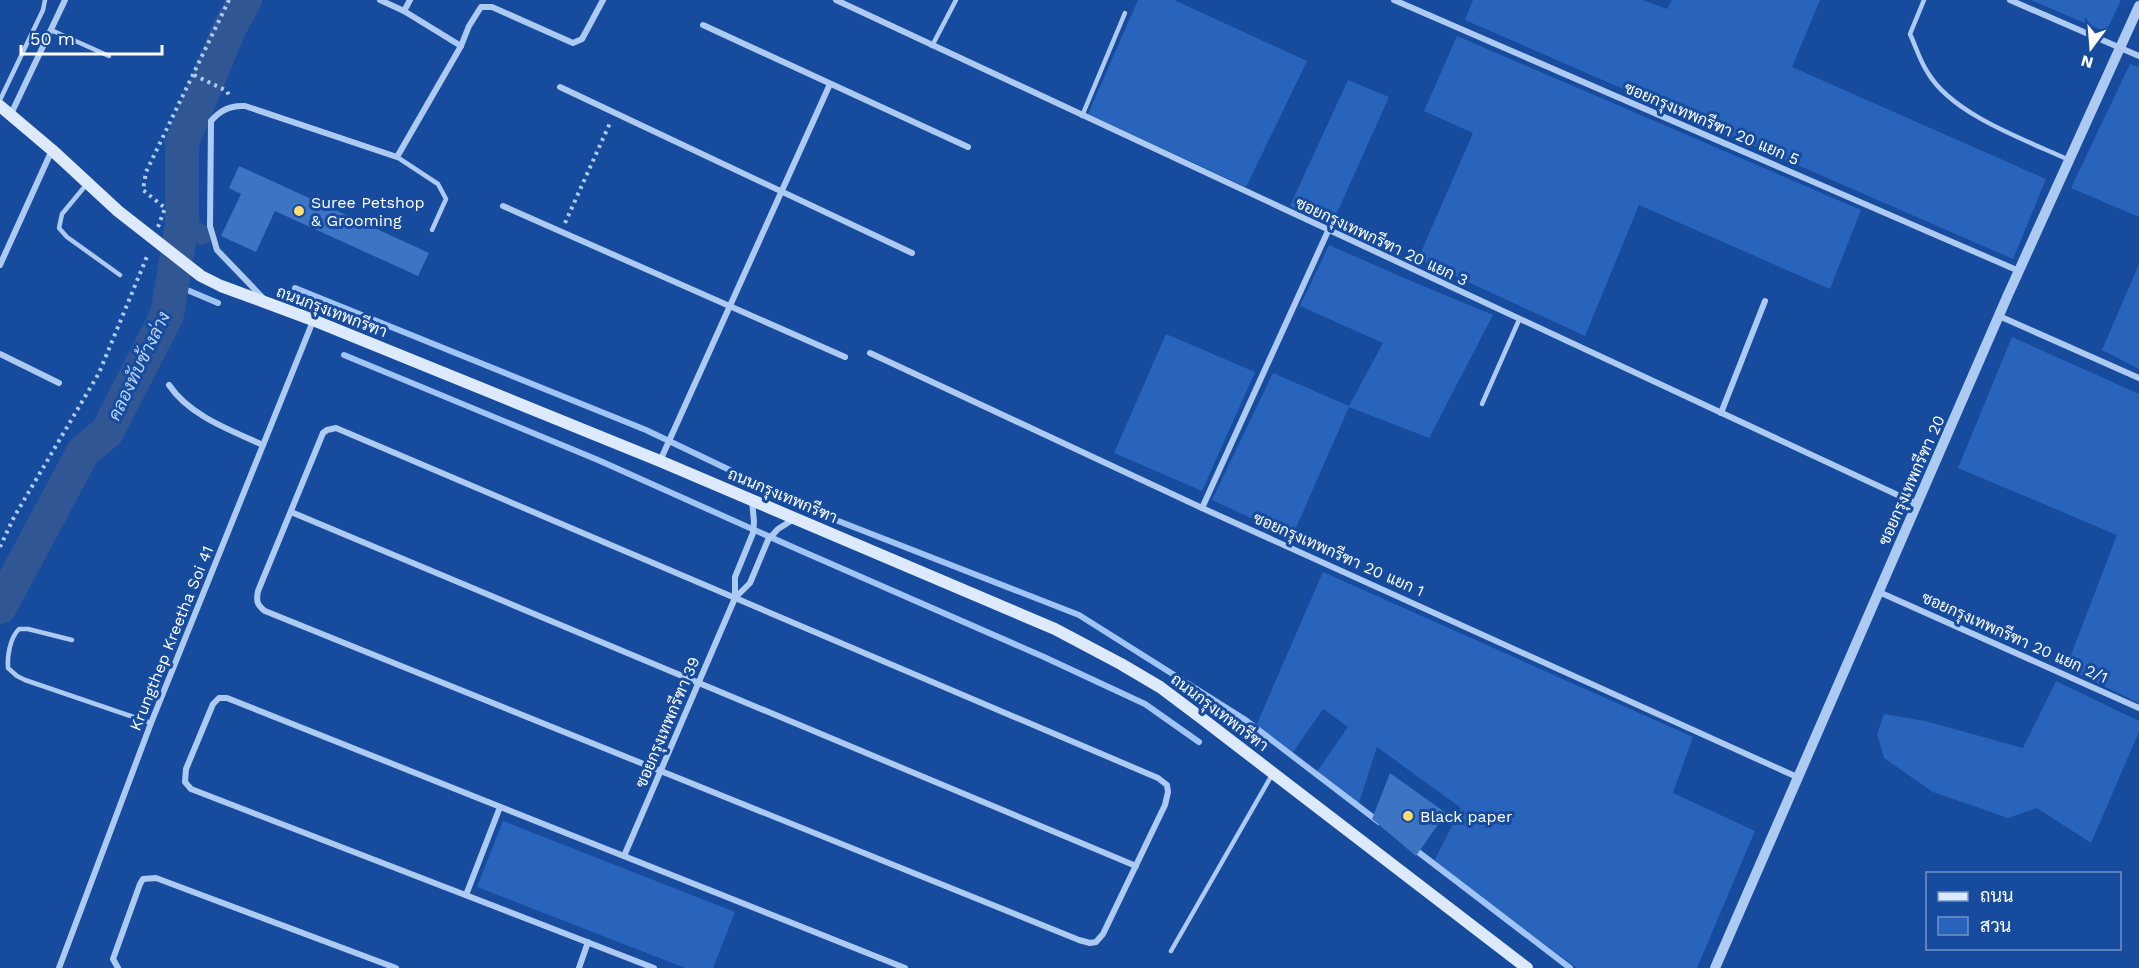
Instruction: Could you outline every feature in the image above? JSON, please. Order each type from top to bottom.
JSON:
[{"type":"main road","name":"ถนนกรุงเทพกรีฑา","points":[[0,106],[118,211],[201,276],[220,286],[313,320],[660,461],[1090,646],[1160,687],[1527,968]]},
{"type":"street","points":[[11,114],[65,0]]},
{"type":"street","points":[[380,0],[404,11],[461,46]]},
{"type":"street","points":[[404,11],[410,0]]},
{"type":"street","points":[[268,304],[217,250],[210,226],[209,131],[211,121],[217,114],[233,106],[245,106],[397,157],[481,7],[492,7],[573,43],[582,39],[603,0]]},
{"type":"street","name":"ซอยกรุงเทพกรีฑา 20 แยก 3","points":[[836,0],[1917,504]]},
{"type":"street","name":"ซอยกรุงเทพกรีฑา 20 แยก 5","points":[[1394,0],[2019,270]]},
{"type":"street","points":[[2010,0],[2139,56]]},
{"type":"street","name":"ซอยกรุงเทพกรีฑา 20","points":[[1715,968],[2019,270],[2139,6]]},
{"type":"street","points":[[704,25],[968,147]]},
{"type":"street","points":[[660,461],[830,84]]},
{"type":"street","points":[[560,87],[912,254]]},
{"type":"street","points":[[0,265],[52,150]]},
{"type":"street","points":[[503,206],[845,357]]},
{"type":"street","points":[[1202,508],[1328,231]]},
{"type":"street","points":[[1721,413],[1765,301]]},
{"type":"street","points":[[1999,316],[2139,378]]},
{"type":"street","name":"Krungthep Kreetha Soi 41","points":[[59,968],[151,723],[313,320]]},
{"type":"street","name":"ซอยกรุงเทพกรีฑา 20 แยก 1","points":[[870,353],[1202,508],[1797,777]]},
{"type":"street","points":[[0,354],[59,383]]},
{"type":"street","points":[[169,385],[175,394],[208,420],[263,445]]},
{"type":"street","points":[[336,428],[1158,778],[1167,785],[1165,805],[1103,934],[1096,942],[1090,943],[266,611],[259,606],[256,599],[258,591],[291,512],[323,433],[336,428]]},
{"type":"street","name":"ซอยกรุงเทพกรีฑา 39","points":[[735,598],[735,577],[753,533],[752,500]]},
{"type":"street","points":[[291,512],[1136,866]]},
{"type":"street","name":"ซอยกรุงเทพกรีฑา 39","points":[[624,856],[735,598],[750,583],[768,540],[778,529],[795,518]]},
{"type":"street","name":"ซอยกรุงเทพกรีฑา 20 แยก 2/1","points":[[1879,592],[2139,708]]},
{"type":"street","points":[[654,968],[191,789],[185,782],[186,769],[213,704],[219,698],[227,698],[905,968]]},
{"type":"street","points":[[466,895],[500,807]]},
{"type":"street","points":[[118,968],[113,959],[116,946],[140,884],[143,879],[156,878],[396,968]]},
{"type":"street","points":[[579,968],[588,942]]},
{"type":"lane","points":[[0,100],[43,10],[45,0]]},
{"type":"lane","points":[[932,45],[956,0]]},
{"type":"lane","points":[[1924,0],[1910,34],[1928,74],[1947,95],[1975,116],[2069,160]]},
{"type":"lane","points":[[1082,116],[1125,13]]},
{"type":"lane","points":[[51,30],[109,56]]},
{"type":"lane","points":[[397,157],[438,184],[446,198],[432,230]]},
{"type":"lane","points":[[87,183],[62,214],[59,228],[67,237],[120,275]]},
{"type":"lane","points":[[1482,404],[1519,320]]},
{"type":"lane","points":[[72,640],[20,629],[16,632],[7,657],[8,668],[25,680],[151,723]]},
{"type":"lane","points":[[1171,951],[1273,773]]},
{"type":"path","points":[[158,230],[165,208],[143,190],[146,172],[229,0]]},
{"type":"path","points":[[194,75],[227,91]]},
{"type":"path","points":[[561,231],[615,113]]},
{"type":"path","points":[[0,547],[14,517],[99,373],[150,251]]},
{"type":"green space","points":[[1138,0],[1174,0],[1307,61],[1246,187],[1088,114]]},
{"type":"green space","points":[[1473,0],[1643,0],[1667,9],[1672,0],[1820,0],[1792,67],[2046,179],[2013,259],[1465,20]]},
{"type":"green space","points":[[2031,0],[2121,0],[2106,32]]},
{"type":"green space","points":[[1457,36],[1861,210],[1830,289],[1639,205],[1585,336],[1418,259],[1473,133],[1424,111]]},
{"type":"green space","points":[[2130,64],[2139,67],[2139,217],[2071,188]]},
{"type":"green space","points":[[1348,80],[1389,97],[1331,226],[1290,206]]},
{"type":"green space","points":[[1329,245],[1493,315],[1429,438],[1349,407],[1292,537],[1212,500],[1273,373],[1349,406],[1383,343],[1300,306]]},
{"type":"green space","points":[[2139,264],[2139,369],[2102,350]]},
{"type":"green space","points":[[1166,334],[1255,372],[1202,491],[1114,453]]},
{"type":"green space","points":[[2012,337],[2139,394],[2139,703],[2066,668],[2117,535],[1958,468]]},
{"type":"green space","points":[[1323,572],[1693,737],[1673,793],[1755,831],[1697,968],[1577,968],[1433,863],[1461,808],[1377,747],[1357,809],[1316,773],[1348,727],[1323,709],[1291,755],[1256,726]]},
{"type":"green space","points":[[2056,681],[2139,721],[2139,732],[2091,843],[2037,808],[2008,818],[1933,792],[1884,758],[1877,734],[1884,714],[1925,721],[2023,748]]},
{"type":"green space","points":[[503,821],[735,912],[713,968],[685,968],[477,887]]},
{"type":"building","points":[[239,166],[429,253],[418,276],[275,211],[256,252],[221,236],[241,194],[229,188]]},
{"type":"building","name":"Black paper","points":[[1390,773],[1446,813],[1416,856],[1372,819]]},
{"type":"waterway","name":"คลองทับช้างล่าง","points":[[0,607],[83,452],[107,432],[167,315],[182,224],[182,143],[230,27],[245,0]]},
{"type":"waterway","points":[[182,224],[202,235]]},
{"type":"waterway","points":[[173,284],[218,303]]},
{"type":"waterway","points":[[295,288],[646,430],[828,517],[1079,615],[1244,719],[1379,822]]},
{"type":"waterway","points":[[344,355],[598,460],[1044,657],[1145,704],[1199,742]]},
{"type":"waterway","points":[[1413,848],[1570,968]]},
{"type":"place","name":"Suree Petshop & Grooming","points":[[299,211]]},
{"type":"place","name":"Black paper","points":[[1408,816]]}]
